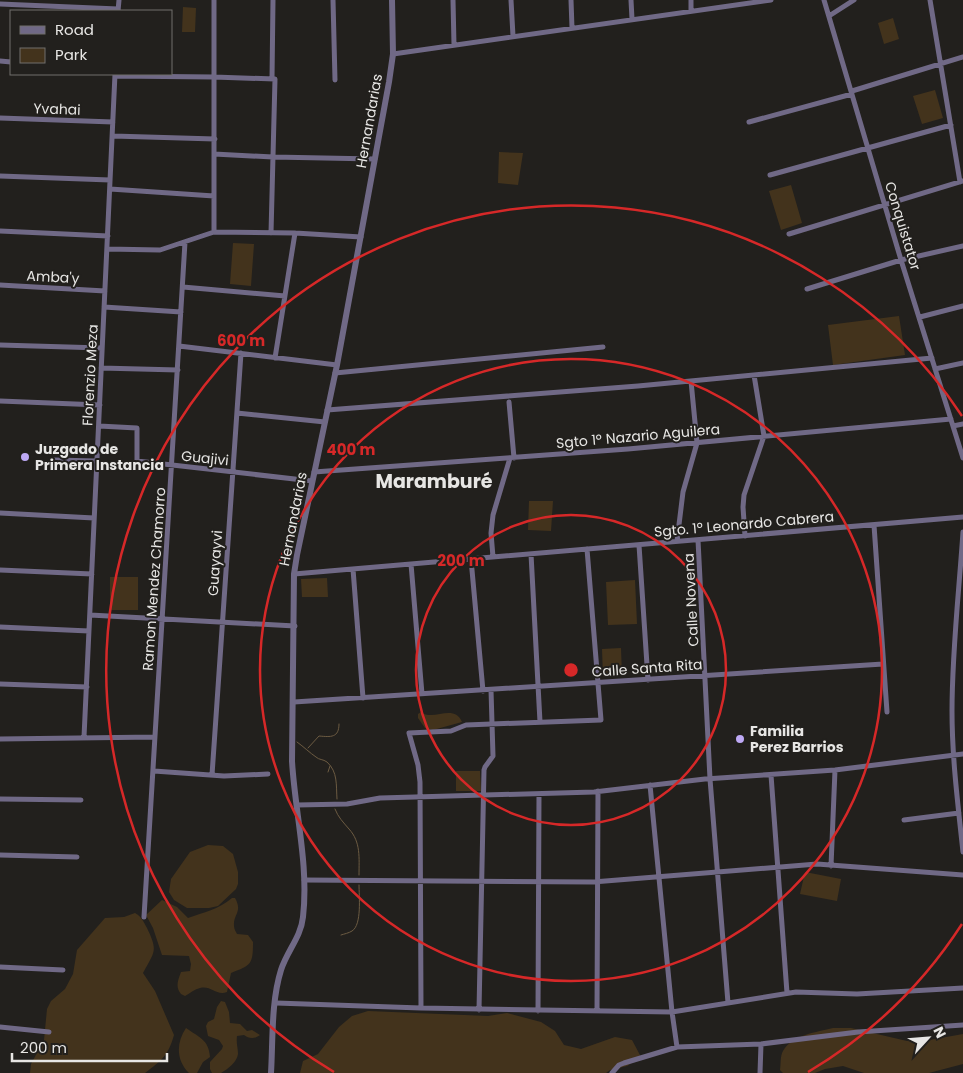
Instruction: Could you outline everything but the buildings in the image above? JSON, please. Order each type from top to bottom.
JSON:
[{"type":"street","points":[[0,4],[118,10],[119,0]]},
{"type":"street","points":[[214,0],[214,232]]},
{"type":"street","points":[[272,79],[273,0]]},
{"type":"street","points":[[334,0],[335,80]]},
{"type":"street","name":"Hernandarias","points":[[271,1073],[276,1003],[283,964],[302,927],[304,880],[292,761],[294,574],[337,365],[393,54],[392,0]]},
{"type":"street","points":[[453,0],[454,45]]},
{"type":"street","points":[[512,0],[513,36]]},
{"type":"street","points":[[571,0],[572,28]]},
{"type":"street","points":[[631,0],[632,19]]},
{"type":"street","points":[[691,0],[691,11]]},
{"type":"street","points":[[393,54],[771,0]]},
{"type":"street","name":"Conquistator","points":[[824,0],[901,260],[963,458]]},
{"type":"street","points":[[829,16],[854,0]]},
{"type":"street","points":[[789,234],[962,181],[930,0]]},
{"type":"street","points":[[749,122],[963,57]]},
{"type":"street","points":[[115,75],[275,79],[271,233]]},
{"type":"street","name":"Florenzio Meza","points":[[84,737],[115,75]]},
{"type":"street","name":"Yvahai","points":[[0,118],[113,122]]},
{"type":"street","points":[[770,175],[951,125]]},
{"type":"street","points":[[113,136],[215,139]]},
{"type":"street","points":[[214,154],[375,159]]},
{"type":"street","points":[[0,176],[110,180]]},
{"type":"street","points":[[110,189],[214,196]]},
{"type":"street","points":[[0,231],[108,236]]},
{"type":"street","points":[[107,249],[152,250],[186,242],[214,232],[361,238]]},
{"type":"street","points":[[275,358],[295,234]]},
{"type":"street","name":"Ramon Mendez Chamorro","points":[[144,918],[186,242]]},
{"type":"street","points":[[807,290],[901,260],[963,246]]},
{"type":"street","name":"Amba'y","points":[[0,285],[105,291]]},
{"type":"street","points":[[183,287],[285,296]]},
{"type":"street","points":[[920,317],[963,306]]},
{"type":"street","points":[[104,307],[181,312]]},
{"type":"street","points":[[0,345],[102,348]]},
{"type":"street","points":[[179,346],[337,365]]},
{"type":"street","points":[[335,373],[603,347]]},
{"type":"street","name":"Guayayvi","points":[[212,775],[241,353]]},
{"type":"street","points":[[328,410],[691,381],[932,358]]},
{"type":"street","points":[[935,369],[963,363]]},
{"type":"street","points":[[102,368],[178,370]]},
{"type":"street","points":[[745,536],[744,495],[764,436],[754,375]]},
{"type":"street","points":[[677,542],[683,492],[697,443],[691,381]]},
{"type":"street","points":[[0,400],[100,405]]},
{"type":"street","points":[[493,557],[491,533],[493,515],[512,458],[509,402]]},
{"type":"street","points":[[236,413],[325,422]]},
{"type":"street","name":"Sgto 1º Nazario Aguilera","points":[[314,472],[697,443],[951,419]]},
{"type":"street","points":[[953,426],[963,424]]},
{"type":"street","name":"Guajivi","points":[[99,426],[137,428],[137,462],[312,481]]},
{"type":"street","points":[[54,460],[97,461]]},
{"type":"street","points":[[0,513],[94,518]]},
{"type":"street","name":"Sgto. 1º Leonardo Cabrera","points":[[294,574],[963,517]]},
{"type":"street","points":[[874,525],[887,712]]},
{"type":"street","points":[[963,532],[953,668],[952,710],[953,755],[963,852]]},
{"type":"street","name":"Calle Novena","points":[[698,540],[710,779],[728,1003]]},
{"type":"street","points":[[639,545],[648,680]]},
{"type":"street","points":[[421,1008],[420,797],[419,773],[410,733],[451,731],[466,725],[601,720],[587,549]]},
{"type":"street","points":[[529,554],[540,722]]},
{"type":"street","points":[[471,559],[483,691]]},
{"type":"street","points":[[412,564],[422,694]]},
{"type":"street","points":[[353,569],[363,698]]},
{"type":"street","points":[[0,570],[92,574]]},
{"type":"street","points":[[90,615],[294,626]]},
{"type":"street","points":[[0,627],[89,631]]},
{"type":"street","name":"Calle Santa Rita","points":[[294,702],[883,664]]},
{"type":"street","points":[[0,684],[87,687]]},
{"type":"street","points":[[479,1010],[485,767],[493,756],[491,690]]},
{"type":"street","points":[[0,739],[155,737]]},
{"type":"street","points":[[297,805],[347,804],[380,798],[598,791],[710,779],[835,770],[963,754]]},
{"type":"street","points":[[831,866],[835,770]]},
{"type":"street","points":[[154,771],[224,776],[268,774]]},
{"type":"street","points":[[771,775],[787,993]]},
{"type":"street","points":[[650,785],[677,1047]]},
{"type":"street","points":[[596,1011],[598,791]]},
{"type":"street","points":[[538,1011],[539,794]]},
{"type":"street","points":[[0,799],[81,800]]},
{"type":"street","points":[[904,820],[960,816]]},
{"type":"street","points":[[0,854],[77,857]]},
{"type":"street","points":[[304,880],[597,882],[817,864],[963,875]]},
{"type":"street","points":[[0,967],[63,970]]},
{"type":"street","points":[[276,1003],[479,1010],[672,1012],[796,992],[857,994],[963,988]]},
{"type":"street","points":[[612,1073],[619,1065],[677,1047],[761,1044],[858,1032],[963,1025]]},
{"type":"street","points":[[0,1027],[49,1032]]},
{"type":"street","points":[[760,1073],[761,1044]]},
{"type":"green space","points":[[183,7],[196,8],[195,32],[182,32]]},
{"type":"green space","points":[[893,18],[899,39],[884,44],[878,23]]},
{"type":"green space","points":[[935,90],[943,118],[922,124],[913,96]]},
{"type":"green space","points":[[499,152],[523,153],[518,185],[498,183]]},
{"type":"green space","points":[[791,185],[802,223],[781,230],[769,191]]},
{"type":"green space","points":[[233,243],[254,244],[251,286],[230,284]]},
{"type":"green space","points":[[899,316],[905,355],[833,365],[828,325]]},
{"type":"green space","points":[[529,501],[553,501],[551,531],[528,530]]},
{"type":"green space","points":[[110,577],[138,577],[138,610],[110,610]]},
{"type":"green space","points":[[327,578],[328,597],[302,597],[301,579]]},
{"type":"green space","points":[[635,580],[637,624],[608,625],[606,582]]},
{"type":"green space","points":[[621,648],[622,676],[603,677],[602,649]]},
{"type":"green space","points":[[421,712],[426,715],[454,714],[462,722],[433,730],[425,728],[418,718],[418,714]]},
{"type":"green space","points":[[456,771],[480,771],[481,791],[456,791]]},
{"type":"green space","points":[[208,845],[223,846],[233,854],[238,872],[238,884],[236,889],[218,906],[187,908],[174,900],[169,892],[171,879],[190,852]]},
{"type":"green space","points":[[805,872],[841,879],[837,901],[800,894]]},
{"type":"green space","points":[[235,898],[238,907],[234,922],[235,930],[237,934],[248,935],[253,942],[250,963],[231,973],[227,992],[220,993],[204,987],[196,989],[185,996],[181,994],[178,989],[178,981],[181,972],[190,971],[189,956],[162,955],[153,928],[146,915],[162,900],[177,907],[188,918],[216,908]]},
{"type":"green space","points":[[135,913],[143,921],[153,942],[154,951],[143,973],[155,991],[174,1035],[167,1053],[145,1073],[30,1073],[31,1064],[44,1040],[47,1009],[51,1001],[65,989],[73,974],[77,950],[105,918],[124,917]]},
{"type":"green space","points":[[221,1001],[225,1002],[229,1012],[230,1023],[240,1024],[247,1031],[252,1030],[260,1035],[252,1038],[244,1035],[237,1036],[238,1054],[236,1060],[221,1073],[212,1073],[210,1062],[223,1046],[219,1040],[208,1036],[206,1026],[208,1022],[214,1019],[217,1007]]},
{"type":"green space","points":[[368,1011],[488,1016],[507,1013],[541,1022],[555,1031],[564,1045],[581,1049],[615,1037],[632,1040],[641,1057],[627,1066],[610,1070],[606,1073],[300,1073],[303,1061],[318,1054],[339,1027],[352,1016]]},
{"type":"green space","points":[[186,1028],[202,1039],[208,1046],[210,1057],[203,1062],[197,1073],[189,1073],[180,1057],[180,1040]]},
{"type":"green space","points":[[833,1028],[851,1028],[907,1041],[924,1041],[963,1034],[963,1064],[929,1073],[864,1073],[843,1066],[815,1073],[783,1073],[780,1070],[782,1053],[792,1041],[805,1035]]},
{"type":"waterway","points":[[308,748],[319,736],[334,736],[338,732],[339,724]]},
{"type":"waterway","points":[[297,742],[317,758],[326,761],[331,766],[336,779],[337,799]]},
{"type":"waterway","points":[[328,772],[330,766]]},
{"type":"waterway","points":[[335,809],[356,839],[359,875]]},
{"type":"waterway","points":[[341,935],[352,931],[357,923],[359,917],[359,885]]},
{"type":"place","name":"Juzgado de Primera Instancia","points":[[25,457]]},
{"type":"place","name":"Familia Perez Barrios","points":[[740,739]]},
{"type":"district","name":"Maramburé","points":[[434,481]]}]
